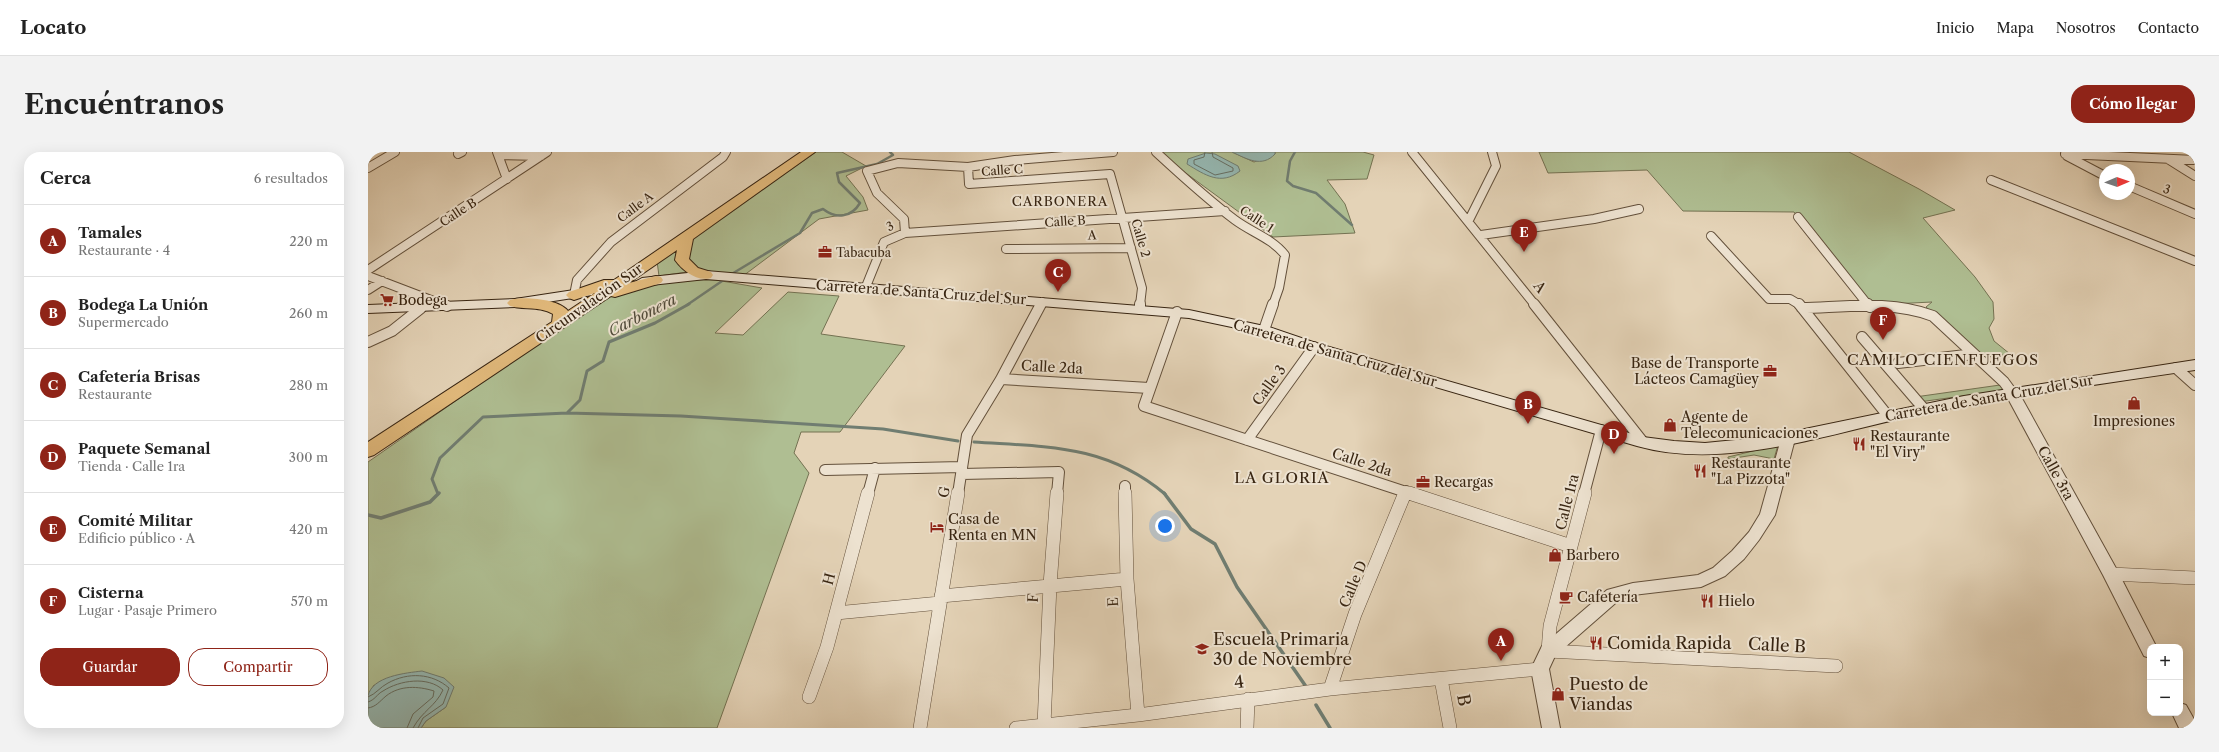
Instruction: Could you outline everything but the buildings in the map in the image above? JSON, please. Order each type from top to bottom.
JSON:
[{"type":"main road","name":"Circunvalación Sur","points":[[368,451],[564,322],[809,152]]},
{"type":"main road","points":[[686,237],[682,252],[682,260],[692,271],[706,275]]},
{"type":"main road","points":[[594,301],[624,289],[656,280],[653,260]]},
{"type":"main road","points":[[564,322],[574,295],[632,274]]},
{"type":"main road","name":"Carretera de Santa Cruz del Sur","points":[[368,309],[515,303],[574,295],[656,280],[706,275],[865,289],[1177,312],[1264,330],[1314,347],[1643,442],[1668,447],[1702,449],[1742,446],[1788,439],[1888,416],[2012,394],[2195,365]]},
{"type":"main road","points":[[515,303],[542,304],[554,307],[561,312],[564,322]]},
{"type":"street","points":[[368,168],[395,152]]},
{"type":"street","name":"Calle A","points":[[574,295],[577,280],[611,242],[723,157],[726,152]]},
{"type":"street","points":[[968,167],[1015,156],[1113,152]]},
{"type":"street","name":"Calle 1","points":[[1156,152],[1249,230],[1280,247],[1285,255],[1279,288],[1264,330]]},
{"type":"street","name":"A","points":[[1412,152],[1481,235],[1643,442]]},
{"type":"street","points":[[1469,220],[1496,166],[1492,152]]},
{"type":"street","points":[[2126,152],[2134,157]]},
{"type":"street","points":[[2063,153],[2195,160]]},
{"type":"street","points":[[2063,153],[2099,173]]},
{"type":"street","points":[[507,179],[498,154],[544,154]]},
{"type":"street","name":"Calle B","points":[[368,270],[544,154]]},
{"type":"street","points":[[2168,159],[2195,176]]},
{"type":"street","name":"3","points":[[865,289],[884,242],[905,233],[904,219],[877,193],[867,171],[898,163],[968,167]]},
{"type":"street","name":"Calle C","points":[[968,167],[969,184],[1110,174]]},
{"type":"street","name":"Calle 2","points":[[1110,174],[1142,288],[1140,309]]},
{"type":"street","points":[[1991,180],[2195,261]]},
{"type":"street","name":"3","points":[[2135,189],[2195,214]]},
{"type":"street","points":[[1481,235],[1594,220],[1639,209]]},
{"type":"street","name":"Calle B","points":[[905,233],[1225,211]]},
{"type":"street","points":[[1798,217],[1870,307]]},
{"type":"street","points":[[1711,236],[1769,299],[1794,300],[1802,308],[1888,416]]},
{"type":"street","name":"A","points":[[1006,249],[1131,248]]},
{"type":"street","points":[[368,276],[447,306]]},
{"type":"street","points":[[368,290],[382,281]]},
{"type":"street","name":"G","points":[[920,728],[967,435],[1001,379],[1042,302]]},
{"type":"street","points":[[1802,308],[1870,307]]},
{"type":"street","name":"Calle 3ra","points":[[1870,307],[1922,311],[1933,316],[2004,382],[2012,394],[2110,574],[2147,646]]},
{"type":"street","points":[[368,342],[389,334],[421,308]]},
{"type":"street","points":[[1149,388],[1177,312]]},
{"type":"street","points":[[1862,337],[1924,410]]},
{"type":"street","name":"Calle 3","points":[[1247,440],[1314,347]]},
{"type":"street","points":[[1898,363],[1974,354]]},
{"type":"street","points":[[2176,368],[2195,385]]},
{"type":"street","name":"Calle 2da","points":[[1001,379],[1149,388],[1144,406],[1571,546]]},
{"type":"street","name":"Calle 1ra","points":[[1548,650],[1550,626],[1601,430]]},
{"type":"street","points":[[1551,728],[1540,669],[1548,650],[1572,632],[1613,595],[1633,589],[1701,581],[1719,572],[1738,555],[1754,536],[1767,515],[1788,439]]},
{"type":"street","points":[[825,470],[875,468],[962,470]]},
{"type":"street","name":"H","points":[[809,697],[827,646],[875,468]]},
{"type":"street","name":"F","points":[[962,470],[1058,472],[1050,585],[1044,725]]},
{"type":"street","name":"E","points":[[1125,486],[1127,579],[1138,715]]},
{"type":"street","name":"Calle D","points":[[1330,689],[1355,614],[1406,492]]},
{"type":"street","points":[[2110,574],[2195,578]]},
{"type":"street","points":[[836,613],[1050,585],[1127,579]]},
{"type":"street","name":"Calle B","points":[[1548,650],[1836,666]]},
{"type":"street","name":"4","points":[[1016,728],[1138,715],[1330,689],[1540,669]]},
{"type":"street","name":"B","points":[[1441,679],[1450,728]]},
{"type":"street","points":[[1247,728],[1248,699]]},
{"type":"street","points":[[2183,716],[2189,728]]},
{"type":"green space","points":[[816,152],[842,152],[866,166],[846,176],[863,197],[868,210],[819,219],[743,276],[721,274],[698,268],[692,264],[688,254],[692,238]]},
{"type":"green space","points":[[1157,152],[1232,152],[1254,162],[1275,154],[1275,152],[1363,152],[1374,155],[1367,179],[1327,180],[1345,204],[1355,233],[1273,237]]},
{"type":"green space","points":[[1539,152],[1849,152],[1955,210],[1923,218],[1975,277],[1993,302],[1994,319],[1989,328],[1994,341],[2010,354],[1981,358],[1926,307],[1932,302],[1872,305],[1794,212],[1683,211],[1647,170],[1548,173]]},
{"type":"green space","points":[[677,248],[677,263],[687,272],[659,276],[657,261]]},
{"type":"green space","points":[[680,280],[716,280],[762,288],[715,333],[743,335],[788,292],[839,296],[821,334],[905,346],[840,432],[801,432],[794,453],[809,473],[717,728],[421,728],[426,721],[446,707],[374,685],[368,695],[368,462],[599,301],[630,289]]},
{"type":"green space","points":[[2000,385],[2006,390],[1919,402],[1915,397]]},
{"type":"green space","points":[[1778,445],[1774,459],[1754,455],[1728,459],[1728,457]]},
{"type":"water","points":[[1232,152],[1275,152],[1275,154],[1265,161],[1254,161]]},
{"type":"water","points":[[1206,153],[1215,154],[1238,166],[1240,171],[1226,178],[1220,178],[1207,175],[1187,164],[1188,159]]},
{"type":"water","points":[[422,671],[444,678],[454,687],[446,707],[426,721],[421,728],[368,728],[368,696],[371,689],[376,684],[390,677]]},
{"type":"waterway","name":"Carbonera","points":[[730,275],[800,233],[812,213],[823,209],[838,215],[852,212],[860,203],[839,182],[837,173],[877,164],[893,155],[890,152]]},
{"type":"waterway","points":[[1295,152],[1290,161],[1287,181],[1293,186],[1316,193],[1352,225]]},
{"type":"waterway","name":"Carbonera","points":[[687,305],[725,279]]},
{"type":"waterway","name":"Carbonera","points":[[567,413],[580,400],[587,371],[603,361],[609,342],[655,323],[689,304]]},
{"type":"waterway","name":"Carbonera","points":[[438,494],[432,479],[440,458],[483,417],[567,413]]},
{"type":"waterway","points":[[567,413],[681,416],[883,429],[958,441]]},
{"type":"waterway","points":[[974,442],[1051,447],[1097,457],[1120,465],[1143,478],[1164,494]]},
{"type":"waterway","name":"Carbonera","points":[[368,515],[381,518],[430,502],[438,494]]},
{"type":"waterway","points":[[1164,494],[1191,529],[1215,544],[1237,587],[1307,688]]},
{"type":"waterway","points":[[1316,705],[1330,728]]},
{"type":"place","name":"Tabacuba","points":[[825,252]]},
{"type":"place","name":"Comité Militar","points":[[1524,252]]},
{"type":"place","name":"Cafetería Brisas","points":[[1058,292]]},
{"type":"place","name":"Bodega","points":[[387,300]]},
{"type":"place","name":"Cisterna","points":[[1883,340]]},
{"type":"place","name":"Base de Transporte Lácteos Camagüey","points":[[1770,371]]},
{"type":"place","name":"Impresiones","points":[[2134,403]]},
{"type":"place","name":"Bodega La Unión","points":[[1528,424]]},
{"type":"place","name":"Agente de Telecomunicaciones","points":[[1670,425]]},
{"type":"place","name":"Restaurante \"El Viry\"","points":[[1859,444]]},
{"type":"place","name":"Paquete Semanal","points":[[1614,454]]},
{"type":"place","name":"Restaurante \"La Pizzota\"","points":[[1700,471]]},
{"type":"place","name":"Recargas","points":[[1423,482]]},
{"type":"place","name":"Casa de Renta en MN","points":[[937,527]]},
{"type":"place","name":"Barbero","points":[[1555,555]]},
{"type":"place","name":"Cafetería","points":[[1566,597]]},
{"type":"place","name":"Hielo","points":[[1707,601]]},
{"type":"place","name":"Comida Rapida","points":[[1596,643]]},
{"type":"place","name":"Escuela Primaria 30 de Noviembre","points":[[1202,649]]},
{"type":"place","name":"Tamales","points":[[1501,661]]},
{"type":"place","name":"Puesto de Viandas","points":[[1558,694]]},
{"type":"district","name":"CARBONERA","points":[[1060,201]]},
{"type":"district","name":"CAMILO CIENFUEGOS","points":[[1943,359]]},
{"type":"district","name":"LA GLORIA","points":[[1282,477]]}]
